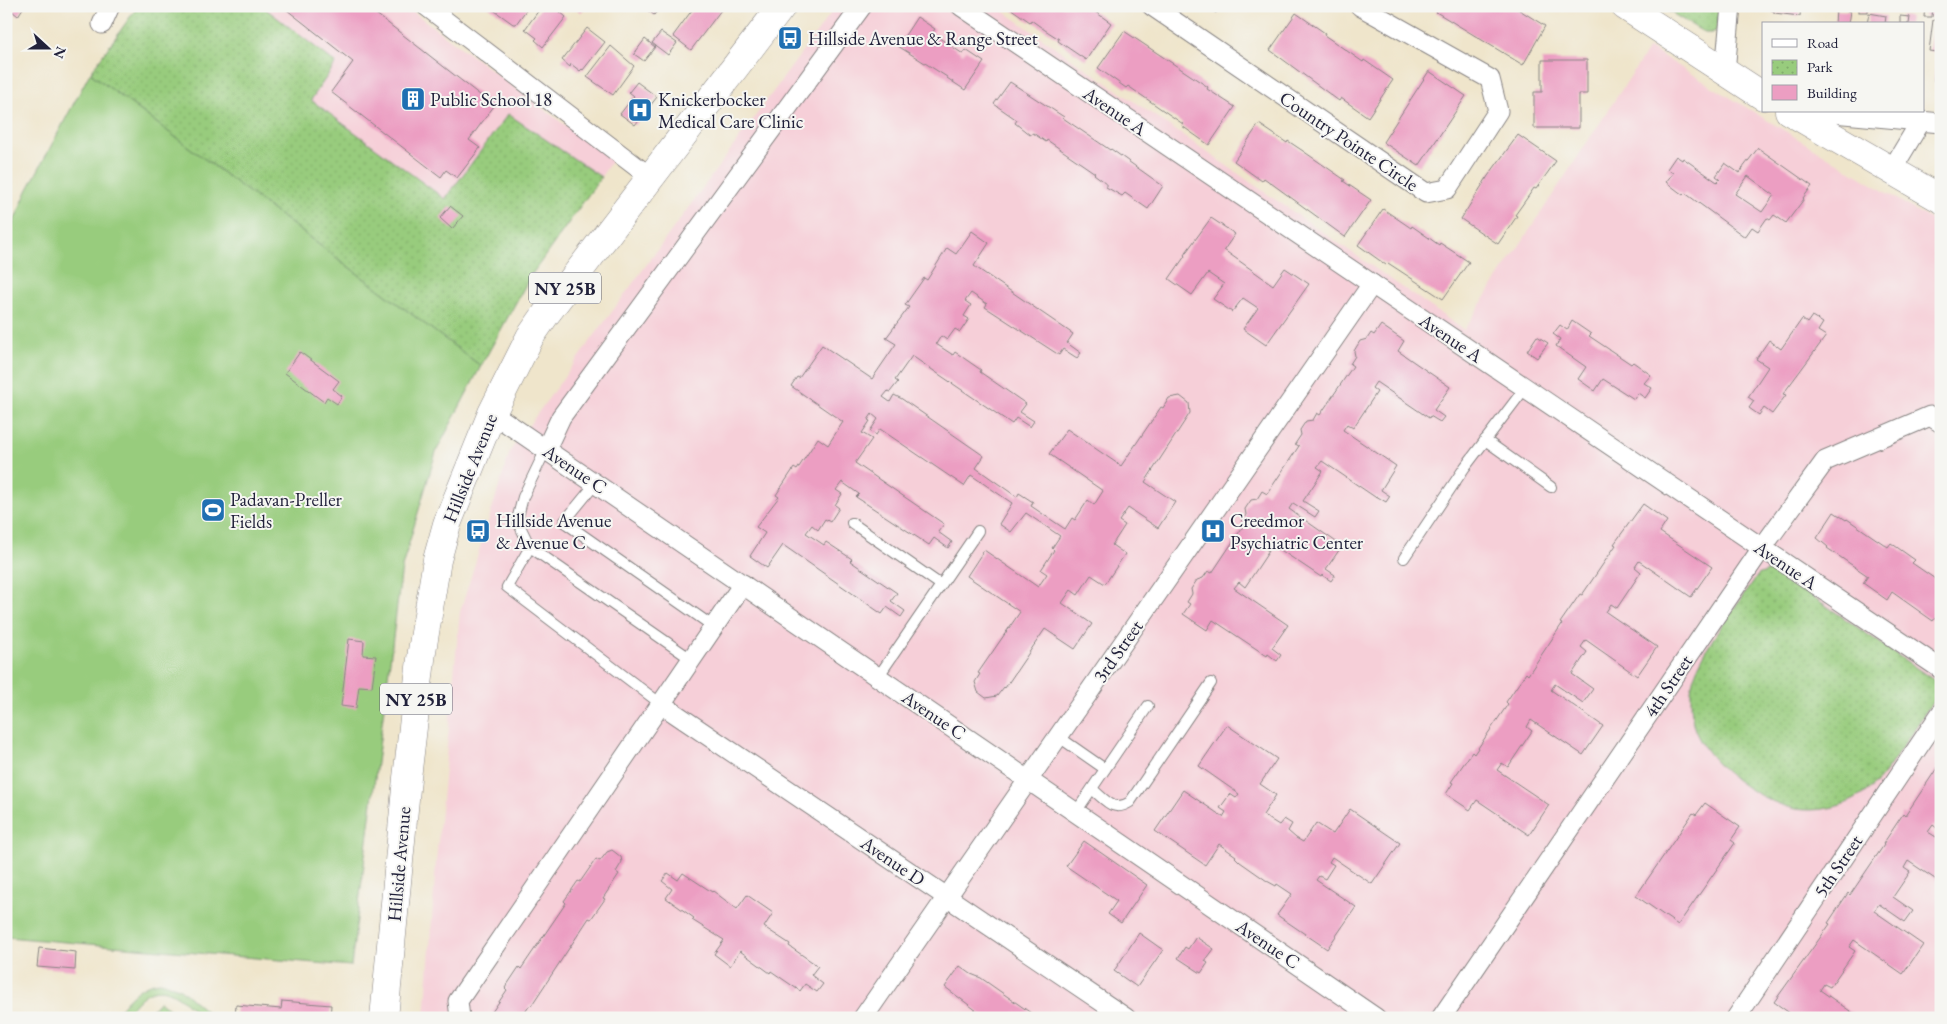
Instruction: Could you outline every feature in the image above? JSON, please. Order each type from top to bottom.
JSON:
[{"type":"main road","name":"Hillside Avenue","points":[[384,1018],[407,778],[430,594],[447,524],[492,412],[530,337],[782,6]]},
{"type":"main road","points":[[1624,6],[1762,95]]},
{"type":"main road","points":[[1791,112],[1941,199]]},
{"type":"street","points":[[102,24],[110,6]]},
{"type":"street","points":[[426,6],[650,177]]},
{"type":"street","points":[[546,449],[562,417],[862,6]]},
{"type":"street","name":"Avenue A","points":[[961,6],[1941,669]]},
{"type":"street","name":"Country Pointe Circle","points":[[1152,6],[1426,193],[1446,189],[1498,111],[1490,79],[1360,6]]},
{"type":"street","points":[[1725,72],[1731,6]]},
{"type":"street","points":[[1823,112],[1941,123]]},
{"type":"street","points":[[1892,171],[1921,121]]},
{"type":"street","name":"3rd Street","points":[[863,1018],[1372,284]]},
{"type":"street","name":"Avenue C","points":[[492,412],[1376,1018]]},
{"type":"street","name":"4th Street","points":[[1441,1018],[1762,548],[1825,461],[1930,416],[1941,423]]},
{"type":"street","points":[[460,1018],[458,1001],[743,584]]},
{"type":"street","name":"Avenue D","points":[[661,704],[1126,1018]]},
{"type":"street","name":"5th Street","points":[[1736,1018],[1941,713]]},
{"type":"lane","points":[[1404,558],[1465,467],[1526,388]]},
{"type":"lane","points":[[1486,440],[1551,487]]},
{"type":"lane","points":[[546,449],[523,497],[517,520],[530,547],[691,659]]},
{"type":"lane","points":[[596,483],[564,522],[714,627]]},
{"type":"lane","points":[[852,523],[941,585]]},
{"type":"lane","points":[[878,677],[978,531]]},
{"type":"lane","points":[[530,547],[507,587],[661,704]]},
{"type":"lane","points":[[1092,789],[1115,807],[1122,808],[1130,802],[1211,683]]},
{"type":"lane","points":[[1076,812],[1148,706]]},
{"type":"lane","points":[[1059,737],[1106,769]]},
{"type":"shaded area","points":[[262,6],[405,6],[612,160],[601,177],[508,115],[445,199],[311,100]]},
{"type":"shaded area","name":"Creedmor Psychiatric Center","points":[[836,6],[996,6],[1464,330],[1649,48],[1941,226],[1941,1018],[425,1018],[436,862],[460,612],[510,451]]},
{"type":"green space","points":[[138,6],[262,6],[336,63],[311,100],[445,199],[508,114],[601,177],[530,277],[481,366],[90,73]]},
{"type":"green space","points":[[1660,6],[1720,6],[1716,31],[1705,33]]},
{"type":"green space","name":"Padavan-Preller Fields","points":[[90,73],[481,366],[436,452],[402,567],[351,966],[6,937],[6,240],[27,191]]},
{"type":"green space","points":[[1773,569],[1941,685],[1941,690],[1877,782],[1855,799],[1834,807],[1811,810],[1796,809],[1781,805],[1751,790],[1723,769],[1711,756],[1695,730],[1691,711],[1691,692],[1693,679],[1699,664],[1729,615],[1758,575]]},
{"type":"green space","points":[[161,982],[179,988],[214,1018],[202,1018],[175,995],[159,990],[142,997],[123,1018],[112,1018],[133,994],[153,983]]},
{"type":"green space","points":[[160,1001],[179,1018],[145,1018]]},
{"type":"building","points":[[6,6],[21,6],[23,8],[18,16]]},
{"type":"building","name":"Public School 18","points":[[282,6],[366,6],[494,106],[469,140],[480,148],[457,178],[446,170],[441,177],[331,92],[353,62]]},
{"type":"building","points":[[488,6],[529,6],[516,24],[513,24]]},
{"type":"building","points":[[542,6],[553,6],[566,17],[543,47],[535,40],[537,38],[525,29]]},
{"type":"building","points":[[573,6],[586,6],[581,12]]},
{"type":"building","points":[[642,6],[661,6],[654,15]]},
{"type":"building","points":[[695,6],[715,6],[721,10],[691,50],[673,36]]},
{"type":"building","points":[[1007,6],[1087,6],[1111,23],[1086,60],[1058,41],[1059,39]]},
{"type":"building","points":[[1206,6],[1220,6],[1216,13]]},
{"type":"building","points":[[1439,6],[1513,6],[1545,26],[1523,65],[1436,12]]},
{"type":"building","points":[[1772,6],[1801,6],[1800,16],[1774,13],[1771,10]]},
{"type":"building","points":[[1859,6],[1868,6],[1868,12],[1859,12]]},
{"type":"building","points":[[1925,6],[1933,6],[1932,17],[1924,17]]},
{"type":"building","points":[[1836,10],[1850,11],[1848,22],[1835,22]]},
{"type":"building","points":[[1296,13],[1363,62],[1364,60],[1393,80],[1368,117],[1341,98],[1339,101],[1270,50]]},
{"type":"building","points":[[1869,13],[1886,16],[1885,22],[1867,22]]},
{"type":"building","points":[[1900,16],[1910,17],[1909,22],[1900,22]]},
{"type":"building","points":[[917,17],[935,29],[932,33],[963,54],[966,50],[984,62],[965,90],[898,46]]},
{"type":"building","points":[[1933,20],[1941,21],[1941,38],[1938,37],[1937,47],[1941,47],[1941,82],[1934,81],[1936,52],[1929,51]]},
{"type":"building","points":[[587,28],[605,42],[583,70],[580,71],[571,64],[570,67],[562,60]]},
{"type":"building","points":[[1124,31],[1235,107],[1209,145],[1182,126],[1183,124],[1098,68]]},
{"type":"building","points":[[661,32],[677,43],[668,55],[652,43]]},
{"type":"building","points":[[645,39],[655,47],[644,61],[634,54]]},
{"type":"building","points":[[611,46],[634,66],[613,95],[587,77]]},
{"type":"building","points":[[1542,60],[1587,60],[1587,94],[1579,94],[1579,128],[1534,128],[1534,92],[1542,92]]},
{"type":"building","points":[[1429,71],[1466,96],[1419,166],[1383,142]]},
{"type":"building","points":[[637,82],[657,97],[635,125],[620,114],[634,96],[629,92]]},
{"type":"building","points":[[1010,82],[1163,186],[1148,209],[1125,193],[1122,196],[1106,187],[1106,183],[1095,173],[1047,140],[1046,142],[1033,133],[1030,135],[1015,123],[1017,120],[994,104]]},
{"type":"building","points":[[1259,124],[1287,143],[1288,141],[1303,151],[1371,200],[1345,237],[1264,178],[1262,181],[1234,161]]},
{"type":"building","points":[[1518,135],[1556,161],[1515,215],[1517,216],[1498,244],[1461,219],[1488,176]]},
{"type":"building","points":[[1758,148],[1812,186],[1786,223],[1774,215],[1770,220],[1767,218],[1758,231],[1752,227],[1745,237],[1685,193],[1683,195],[1666,182],[1673,173],[1667,169],[1676,156],[1682,160],[1683,158],[1717,182],[1720,179],[1716,176],[1725,163],[1739,173]],"holes":[[[1748,176],[1774,195],[1762,212],[1735,194]]]},
{"type":"building","points":[[450,206],[463,216],[452,229],[440,218]]},
{"type":"building","points":[[1383,209],[1469,262],[1443,299],[1388,263],[1386,265],[1358,245]]},
{"type":"building","points":[[1211,218],[1235,234],[1224,250],[1273,285],[1285,268],[1309,284],[1266,345],[1243,329],[1258,308],[1243,298],[1232,312],[1213,299],[1224,284],[1208,273],[1192,295],[1169,279]]},
{"type":"building","points":[[972,231],[989,243],[974,266],[1073,334],[1067,343],[1081,353],[1077,358],[1063,349],[1059,355],[985,307],[987,304],[971,293],[965,301],[971,305],[964,316],[969,319],[960,332],[955,329],[947,340],[941,336],[936,344],[953,355],[955,352],[1026,404],[1020,412],[1034,421],[1030,427],[1016,418],[1012,424],[912,356],[895,380],[898,382],[883,397],[890,402],[894,395],[902,399],[984,456],[976,468],[1017,497],[1019,493],[1033,502],[1031,506],[1065,529],[1072,518],[1075,520],[1088,500],[1094,505],[1103,491],[1049,454],[1067,429],[1121,466],[1169,398],[1180,396],[1189,403],[1190,413],[1145,482],[1175,502],[1158,528],[1128,508],[1119,521],[1125,525],[1112,545],[1125,554],[1105,584],[1091,575],[1078,595],[1071,590],[1062,603],[1092,624],[1075,649],[1045,629],[1005,688],[997,696],[986,698],[978,692],[975,682],[980,674],[978,673],[1020,612],[967,576],[984,550],[1038,587],[1047,574],[1041,570],[1054,550],[1052,548],[1060,536],[1026,513],[1011,532],[999,524],[1012,503],[971,475],[964,486],[880,429],[876,435],[870,431],[878,419],[872,414],[862,433],[872,439],[855,463],[944,524],[938,532],[952,542],[948,548],[934,538],[929,545],[856,497],[859,494],[842,482],[836,490],[842,494],[835,505],[839,508],[830,522],[825,519],[818,530],[812,525],[806,533],[824,545],[826,542],[852,559],[850,561],[897,593],[891,601],[905,611],[901,617],[887,607],[882,614],[783,545],[767,568],[750,556],[765,533],[756,527],[779,497],[776,495],[794,468],[797,470],[818,438],[828,445],[843,422],[791,386],[797,377],[799,378],[822,345],[872,379],[896,344],[886,338],[909,307],[905,305],[924,278],[927,280],[947,248],[956,254]]},
{"type":"building","points":[[1812,316],[1823,323],[1818,331],[1826,336],[1783,394],[1786,395],[1772,414],[1764,408],[1759,415],[1749,408],[1754,401],[1748,397],[1768,367],[1756,359],[1769,340],[1781,349],[1802,319],[1807,323]]},
{"type":"building","points":[[1572,321],[1591,334],[1589,336],[1651,375],[1644,383],[1652,388],[1645,398],[1638,393],[1634,399],[1603,379],[1595,391],[1578,379],[1586,367],[1556,346],[1560,339],[1553,334],[1560,325],[1567,330]]},
{"type":"building","points":[[1381,325],[1404,341],[1398,351],[1450,387],[1434,410],[1444,417],[1440,422],[1430,416],[1429,418],[1376,382],[1372,388],[1377,392],[1353,428],[1347,424],[1343,430],[1396,466],[1381,490],[1390,496],[1386,502],[1375,497],[1322,461],[1317,467],[1323,471],[1303,501],[1319,511],[1315,517],[1293,503],[1289,509],[1342,546],[1326,569],[1335,575],[1331,581],[1322,575],[1321,577],[1267,541],[1263,547],[1269,551],[1245,587],[1239,582],[1234,588],[1288,625],[1272,648],[1281,655],[1277,661],[1213,620],[1207,630],[1183,614],[1190,604],[1187,602],[1192,594],[1191,589],[1197,580],[1203,578],[1208,571],[1212,573],[1244,525],[1241,523],[1246,515],[1245,509],[1251,500],[1257,499],[1262,491],[1267,494],[1299,446],[1295,444],[1301,435],[1300,430],[1306,421],[1313,420],[1317,413],[1320,415],[1353,366],[1350,364],[1355,356],[1354,351],[1360,341],[1367,339],[1371,333],[1374,335]]},
{"type":"building","points":[[1537,336],[1548,343],[1537,358],[1527,351]]},
{"type":"building","points":[[300,352],[339,381],[333,389],[342,396],[337,404],[327,397],[324,402],[285,373]]},
{"type":"building","points":[[1643,504],[1667,521],[1660,532],[1712,567],[1691,597],[1639,561],[1635,567],[1641,572],[1617,608],[1611,604],[1606,612],[1657,647],[1637,676],[1586,640],[1581,647],[1587,652],[1572,674],[1593,689],[1583,703],[1555,684],[1551,690],[1603,726],[1583,755],[1531,720],[1527,727],[1532,731],[1508,767],[1502,763],[1497,770],[1549,805],[1529,835],[1477,800],[1470,810],[1446,794],[1453,783],[1451,782],[1472,752],[1474,754],[1508,704],[1506,702],[1526,673],[1528,675],[1562,624],[1560,623],[1580,594],[1582,595],[1616,545],[1614,544]]},
{"type":"building","points":[[1834,512],[1888,547],[1891,543],[1915,560],[1912,563],[1941,583],[1941,623],[1935,618],[1933,621],[1892,592],[1887,600],[1863,583],[1868,576],[1827,548],[1817,538]]},
{"type":"building","points":[[349,639],[364,641],[363,655],[376,656],[372,687],[359,686],[356,708],[341,706]]},
{"type":"building","points":[[1227,725],[1277,759],[1260,784],[1276,795],[1263,815],[1279,825],[1284,819],[1292,824],[1288,831],[1296,838],[1303,842],[1316,823],[1333,834],[1350,809],[1400,843],[1372,884],[1332,857],[1329,862],[1334,865],[1325,879],[1319,876],[1316,880],[1356,907],[1327,949],[1277,915],[1292,894],[1277,884],[1276,886],[1267,881],[1219,844],[1205,865],[1155,831],[1183,790],[1223,817],[1226,812],[1220,808],[1230,794],[1236,798],[1239,794],[1199,766]]},
{"type":"building","points":[[1941,758],[1941,825],[1938,829],[1933,825],[1928,832],[1941,840],[1941,883],[1908,861],[1904,868],[1910,872],[1893,897],[1913,911],[1905,922],[1879,904],[1874,911],[1923,945],[1903,974],[1854,940],[1849,947],[1855,951],[1830,987],[1824,984],[1820,990],[1860,1018],[1789,1018],[1791,1014],[1774,1002],[1830,924],[1828,923],[1848,893],[1850,895],[1903,814],[1905,816],[1939,765],[1937,764]]},
{"type":"building","points":[[1705,803],[1740,827],[1731,840],[1735,843],[1678,925],[1636,896],[1693,813],[1696,815]]},
{"type":"building","points":[[1084,841],[1147,885],[1121,923],[1108,914],[1117,901],[1066,866]]},
{"type":"building","points":[[612,850],[621,857],[622,862],[616,872],[619,874],[603,898],[605,899],[591,919],[589,918],[531,1006],[521,1018],[493,1018],[495,1014],[492,1012],[507,990],[505,988],[519,967],[521,969],[566,903],[564,901],[578,881],[580,882],[596,859],[600,861],[607,852]]},
{"type":"building","points":[[668,873],[678,880],[683,873],[713,891],[737,909],[747,895],[773,913],[764,927],[818,966],[811,975],[823,984],[817,992],[805,984],[800,991],[771,971],[770,973],[740,951],[730,966],[714,954],[724,940],[692,920],[694,918],[666,898],[672,889],[662,881]]},
{"type":"building","points":[[1139,933],[1163,950],[1137,987],[1114,971]]},
{"type":"building","points":[[1196,937],[1214,949],[1205,961],[1208,963],[1201,973],[1178,958],[1185,947],[1188,949]]},
{"type":"building","points":[[39,948],[76,952],[75,970],[37,967]]},
{"type":"building","points":[[960,966],[981,978],[1038,1018],[988,1018],[981,1014],[945,987]]},
{"type":"building","points":[[282,1001],[331,1005],[330,1018],[235,1018],[236,1005],[281,1009]]},
{"type":"place","name":"Hillside Avenue & Range Street","points":[[790,38]]},
{"type":"place","name":"Public School 18","points":[[413,99]]},
{"type":"place","name":"Knickerbocker Medical Care Clinic","points":[[640,110]]},
{"type":"place","name":"Padavan-Preller Fields","points":[[213,510]]},
{"type":"place","name":"Hillside Avenue & Avenue C","points":[[478,531]]},
{"type":"place","name":"Creedmor Psychiatric Center","points":[[1213,531]]}]
